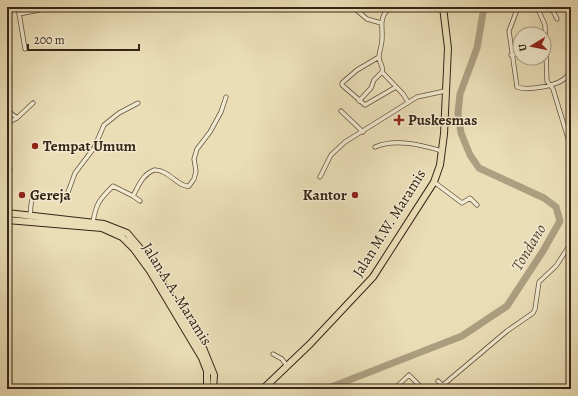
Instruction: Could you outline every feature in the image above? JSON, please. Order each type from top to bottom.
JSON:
[{"type":"highway","name":"Jalan M.W. Maramis","points":[[263,389],[360,292],[373,277],[434,182],[442,151],[448,48],[442,8]]},
{"type":"highway","points":[[7,213],[30,217],[93,222],[116,227],[127,233],[135,241],[189,330],[207,355],[214,375],[213,389]]},
{"type":"highway","name":"Jalan A.A. Maramis","points":[[7,220],[102,228],[118,235],[129,243],[143,261],[189,330],[204,363],[208,376],[207,389]]},
{"type":"street","points":[[18,7],[24,49]]},
{"type":"street","points":[[353,7],[367,19],[381,23]]},
{"type":"street","points":[[359,101],[372,88],[372,84],[382,72],[383,67],[379,57],[382,40],[381,23],[384,14],[390,7]]},
{"type":"street","points":[[518,7],[509,31],[511,55],[518,88],[550,86],[563,81],[567,76]]},
{"type":"street","points":[[537,7],[545,26]]},
{"type":"street","points":[[551,7],[558,19]]},
{"type":"street","points":[[19,14],[39,10]]},
{"type":"street","points":[[379,57],[357,70],[342,83],[342,85],[365,106],[396,87]]},
{"type":"street","points":[[546,66],[547,81],[553,89],[571,148]]},
{"type":"street","points":[[382,72],[408,102]]},
{"type":"street","points":[[320,177],[335,150],[417,97],[445,91]]},
{"type":"street","points":[[133,196],[146,175],[155,169],[165,172],[184,186],[189,186],[194,179],[196,171],[194,157],[197,149],[210,132],[221,112],[226,97]]},
{"type":"street","points":[[7,124],[17,118],[33,103]]},
{"type":"street","points":[[30,217],[32,198],[34,195],[39,194],[58,197],[67,195],[77,169],[94,148],[104,125],[138,103]]},
{"type":"street","points":[[7,110],[17,118]]},
{"type":"street","points":[[341,111],[363,132]]},
{"type":"street","points":[[375,147],[383,144],[396,143],[421,145],[442,151]]},
{"type":"street","points":[[7,166],[10,170]]},
{"type":"street","points":[[434,182],[462,203],[470,198],[477,205]]},
{"type":"street","points":[[93,222],[95,207],[99,200],[113,186],[140,200]]},
{"type":"street","points":[[443,385],[507,331],[533,313],[536,309],[538,282],[556,266],[571,243]]},
{"type":"street","points":[[273,354],[282,359],[287,366]]},
{"type":"street","points":[[394,389],[409,375],[423,389]]},
{"type":"street","points":[[438,381],[446,389]]},
{"type":"street","points":[[375,389],[383,387],[385,389]]},
{"type":"waterway","name":"Tondano","points":[[326,389],[462,336],[507,306],[543,251],[560,221],[556,207],[544,198],[479,168],[470,155],[461,133],[458,113],[460,94],[477,48],[484,7]]},
{"type":"place","name":"Puskesmas","points":[[399,120]]},
{"type":"place","name":"Tempat Umum","points":[[35,146]]},
{"type":"place","name":"Gereja","points":[[22,195]]},
{"type":"place","name":"Kantor","points":[[355,195]]}]
